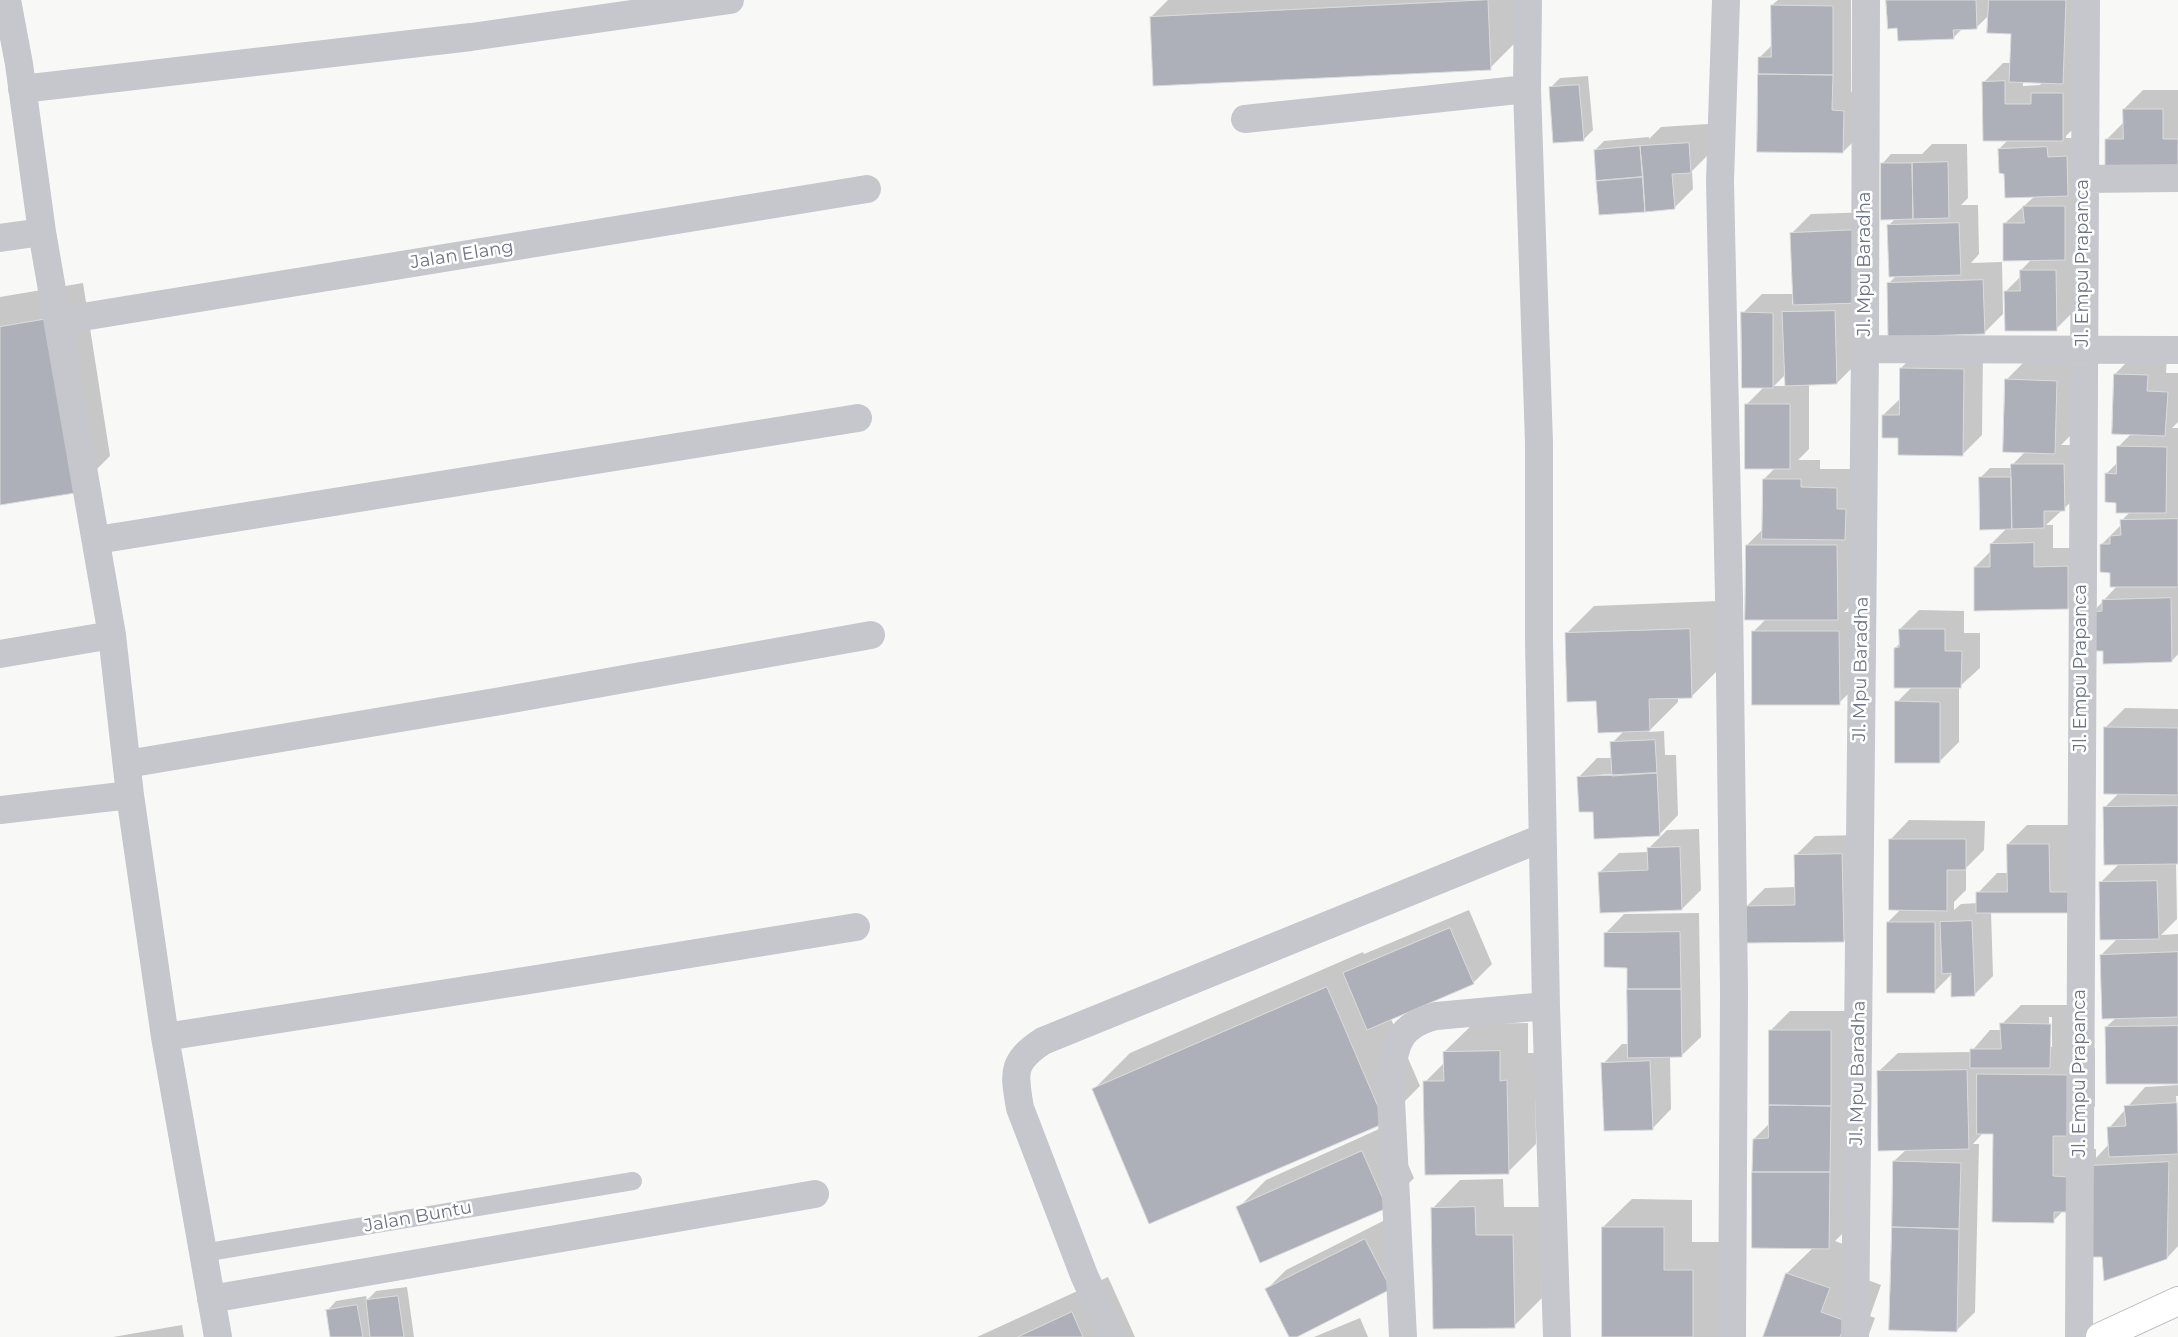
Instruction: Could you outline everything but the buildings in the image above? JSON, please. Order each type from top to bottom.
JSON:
[{"type":"main road","points":[[2100,1337],[2178,1301]]},
{"type":"street","points":[[7,0],[13,74],[97,540],[112,635],[130,795],[165,1037],[218,1337]]},
{"type":"street","points":[[13,74],[471,38],[730,0]]},
{"type":"street","points":[[1528,0],[1528,89],[1538,443],[1538,641],[1542,838],[1557,1337]]},
{"type":"street","points":[[1726,0],[1720,181],[1729,597],[1734,992],[1732,1337]]},
{"type":"street","name":"Jl. Mpu Baradha","points":[[1855,1337],[1866,0]]},
{"type":"street","name":"Jl. Empu Prapanca","points":[[2079,1337],[2086,0]]},
{"type":"street","points":[[1245,119],[1528,89]]},
{"type":"street","points":[[2084,179],[2178,178]]},
{"type":"street","name":"Jalan Elang","points":[[58,321],[867,189]]},
{"type":"street","points":[[0,238],[42,232]]},
{"type":"street","points":[[1864,349],[2178,350]]},
{"type":"street","points":[[97,540],[858,418]]},
{"type":"street","points":[[0,654],[112,635]]},
{"type":"street","points":[[127,764],[502,702],[871,635]]},
{"type":"street","points":[[0,810],[130,795]]},
{"type":"street","points":[[1112,1337],[1084,1275],[1020,1108],[1015,1080],[1016,1069],[1020,1060],[1043,1041],[1542,838]]},
{"type":"street","points":[[165,1037],[856,927]]},
{"type":"street","points":[[1403,1337],[1390,1080],[1398,1046],[1404,1032],[1418,1020],[1436,1016],[1546,1006]]},
{"type":"street","points":[[211,1299],[815,1194]]},
{"type":"lane","name":"Jalan Buntu","points":[[203,1253],[633,1181]]}]
